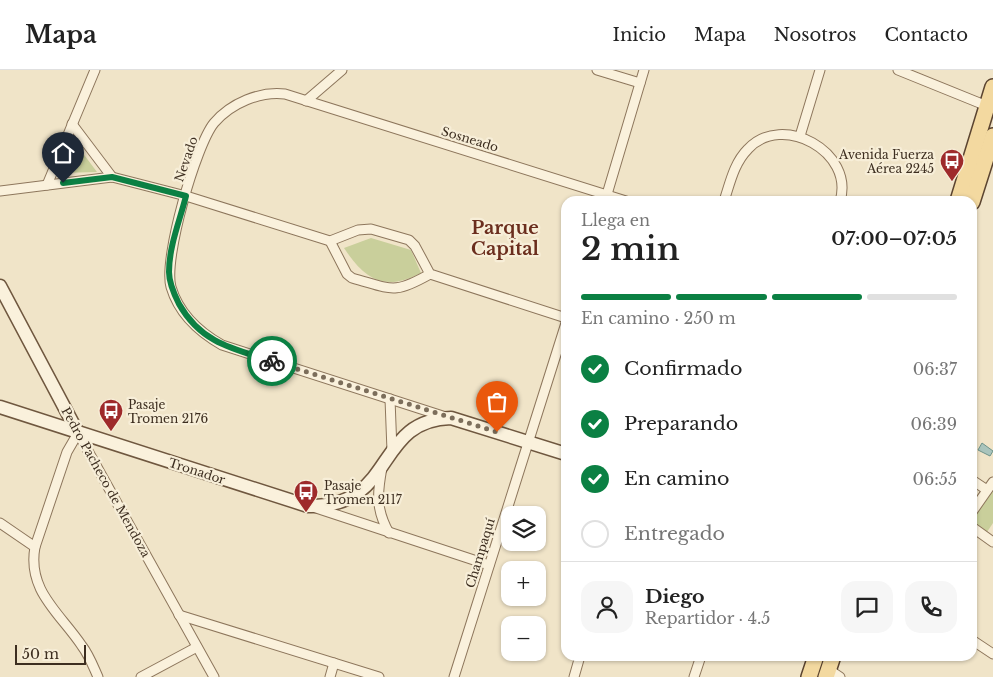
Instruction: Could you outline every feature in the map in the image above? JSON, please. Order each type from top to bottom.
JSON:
[{"type":"main road","points":[[960,196],[993,86]]},
{"type":"main road","points":[[974,196],[993,136]]},
{"type":"main road","name":"Pedro Pacheco de Mendoza","points":[[0,286],[4,299],[78,433]]},
{"type":"main road","name":"Tronador","points":[[0,407],[308,506],[337,504],[350,499],[372,481],[403,435],[412,428],[437,418],[451,418],[561,452]]},
{"type":"main road","points":[[809,677],[814,661]]},
{"type":"street","points":[[47,185],[95,70]]},
{"type":"street","points":[[306,101],[342,70]]},
{"type":"street","points":[[596,70],[640,83]]},
{"type":"street","points":[[607,196],[644,70]]},
{"type":"street","points":[[800,136],[820,70]]},
{"type":"street","points":[[898,70],[987,106]]},
{"type":"street","name":"Nevado","points":[[306,101],[286,94],[266,93],[254,96],[228,111],[215,123],[205,138],[174,239],[169,272],[171,287],[192,324],[222,345],[390,399]]},
{"type":"street","name":"Sosneado","points":[[306,101],[600,196]]},
{"type":"street","points":[[72,124],[112,177]]},
{"type":"street","points":[[726,196],[736,166],[749,147],[758,140],[768,137],[800,136],[820,147],[838,170],[841,184],[840,196]]},
{"type":"street","points":[[977,139],[987,155]]},
{"type":"street","points":[[0,191],[112,177],[186,196],[330,242],[365,228],[408,240],[415,246],[430,274],[561,316]]},
{"type":"street","points":[[330,242],[347,274],[352,278],[395,290],[409,286],[430,274]]},
{"type":"street","name":"Champaquí","points":[[454,677],[561,338]]},
{"type":"street","points":[[390,399],[392,451]]},
{"type":"street","name":"Tronador","points":[[390,399],[451,418]]},
{"type":"street","points":[[78,433],[68,452],[35,547],[32,563],[39,587],[81,644],[98,677]]},
{"type":"street","name":"Pedro Pacheco de Mendoza","points":[[78,433],[214,677]]},
{"type":"street","name":"Tronador","points":[[383,465],[377,495],[378,508],[389,533]]},
{"type":"street","points":[[977,505],[993,482]]},
{"type":"street","points":[[977,483],[987,490]]},
{"type":"street","points":[[308,506],[489,565]]},
{"type":"street","points":[[0,523],[35,547]]},
{"type":"street","points":[[977,531],[993,542]]},
{"type":"street","points":[[179,615],[379,677]]},
{"type":"street","points":[[977,643],[993,654]]},
{"type":"street","points":[[141,677],[197,647]]},
{"type":"street","points":[[574,677],[579,661]]},
{"type":"street","points":[[694,677],[699,661]]},
{"type":"street","points":[[330,677],[334,663]]},
{"type":"green space","points":[[73,140],[97,172],[58,173]]},
{"type":"green space","points":[[371,238],[411,250],[421,273],[397,282],[377,280],[368,275],[344,248]]},
{"type":"green space","points":[[993,488],[993,523],[987,532],[977,525],[977,512]]},
{"type":"water","points":[[982,443],[993,451],[990,456],[978,450]]},
{"type":"way so far","points":[[272,361],[497,432]]},
{"type":"place","name":"Avenida Fuerza Aérea 2245","points":[[952,182]]},
{"type":"place","name":"Pasaje Tromen 2176","points":[[111,432]]},
{"type":"place","name":"Pasaje Tromen 2117","points":[[306,513]]},
{"type":"district","name":"Parque Capital","points":[[505,238]]},
{"type":"route","points":[[63,183],[112,177],[186,196],[170,260],[171,287],[177,300],[192,324],[209,338],[222,345],[272,361]]}]
